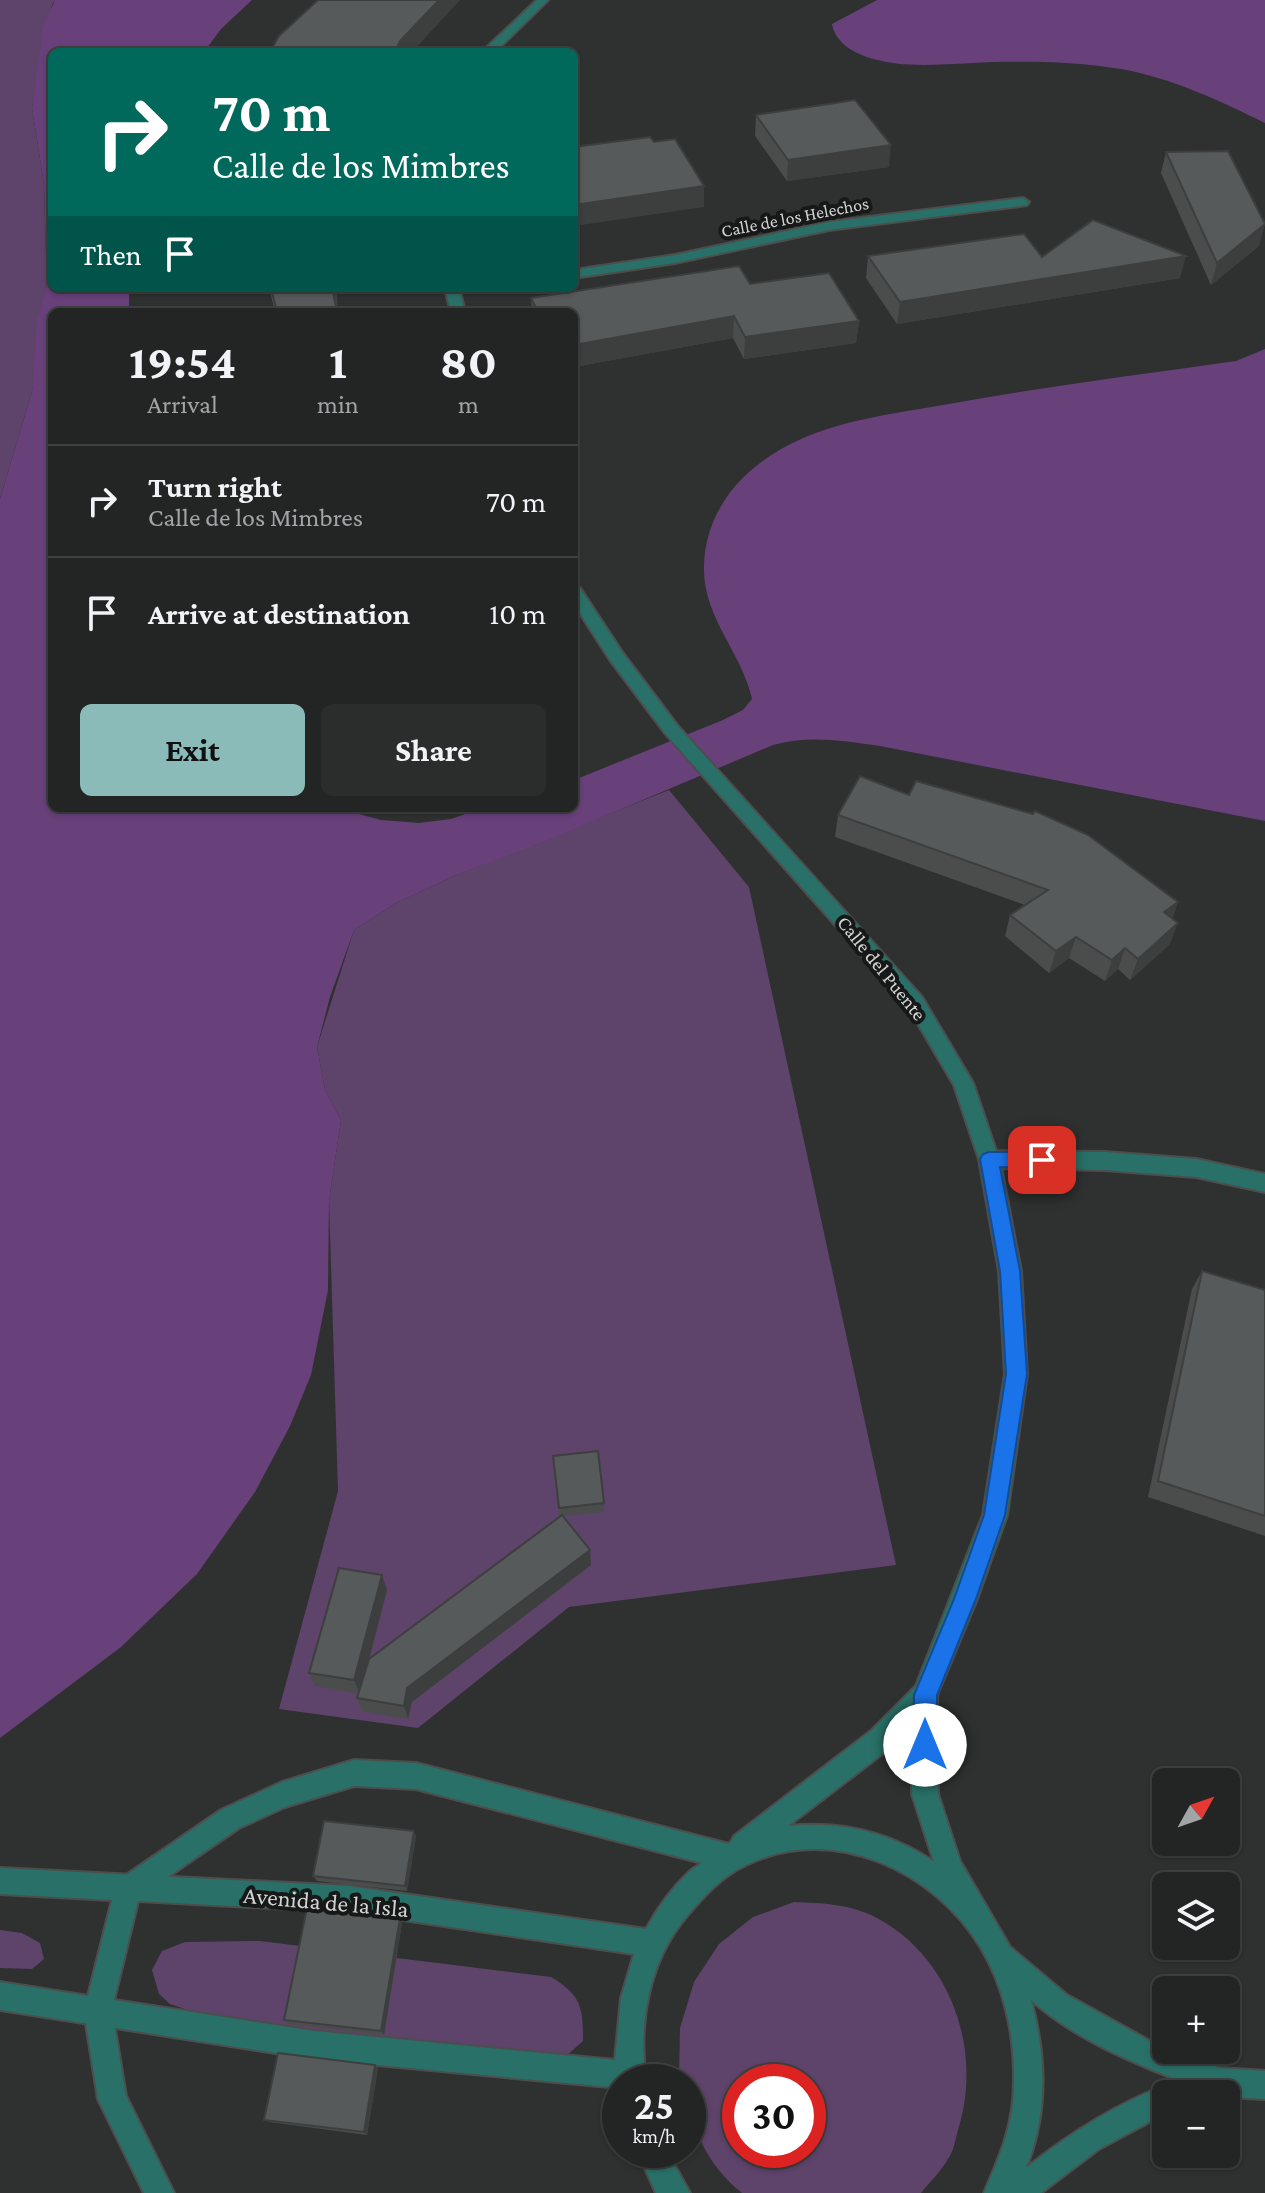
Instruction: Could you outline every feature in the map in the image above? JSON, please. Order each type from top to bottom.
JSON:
[{"type":"street","points":[[492,48],[543,0]]},
{"type":"street","name":"Calle de los Helechos","points":[[578,273],[675,259],[829,226],[1023,202]]},
{"type":"street","name":"Calle del Puente","points":[[578,598],[616,656],[671,729],[915,1002],[963,1083],[989,1159],[1010,1271],[1016,1374],[995,1515],[965,1599],[925,1695],[881,1739],[838,1769],[684,1893],[651,1943],[631,2006],[631,2064]]},
{"type":"street","points":[[989,1159],[1105,1161],[1196,1168],[1265,1183]]},
{"type":"street","name":"Calle del Puente","points":[[925,1695],[925,1794],[949,1867],[981,1924]]},
{"type":"street","points":[[159,2193],[112,2099],[98,2011],[128,1889],[230,1819],[282,1795],[354,1773],[416,1776],[729,1857],[780,1837],[834,1835],[888,1849],[938,1879],[981,1924],[1001,1956],[1026,2025],[1030,2100],[1012,2171],[999,2193]]},
{"type":"street","name":"Avenida de la Isla","points":[[9,1882],[349,1899],[651,1943]]},
{"type":"street","points":[[1001,1956],[1057,2005],[1126,2046],[1215,2080]]},
{"type":"street","points":[[0,1996],[314,2045],[602,2076]]},
{"type":"street","points":[[1240,2083],[1265,2085]]},
{"type":"street","points":[[1019,2193],[1045,2170],[1138,2108],[1152,2104]]},
{"type":"street","points":[[659,2168],[675,2193]]},
{"type":"shaded area","points":[[0,0],[55,0],[32,108],[44,185],[47,288],[32,391],[0,499]]},
{"type":"shaded area","points":[[55,0],[252,0],[221,29],[207,48],[48,48],[48,292],[129,292],[129,308],[48,308],[48,812],[352,812],[381,820],[419,823],[451,819],[471,812],[578,812],[578,778],[723,720],[743,710],[752,699],[709,601],[705,584],[705,551],[713,523],[726,498],[744,477],[775,452],[820,431],[869,418],[1016,392],[1236,361],[1265,349],[1265,821],[880,746],[800,740],[773,745],[553,838],[454,876],[396,903],[354,930],[330,997],[317,1047],[325,1090],[341,1120],[329,1201],[328,1290],[311,1375],[290,1426],[255,1492],[197,1574],[121,1647],[0,1738],[0,499],[32,391],[37,319],[47,288],[44,185],[32,108],[43,27]]},
{"type":"shaded area","points":[[877,0],[1265,0],[1265,123],[1177,84],[1121,69],[1041,62],[915,65],[870,58],[846,46],[832,24]]},
{"type":"shaded area","points":[[669,790],[749,887],[896,1565],[569,1607],[418,1728],[279,1709],[338,1491],[329,1201],[341,1120],[325,1090],[317,1047],[354,930],[396,903],[454,876]]},
{"type":"shaded area","points":[[794,1902],[826,1904],[847,1907],[877,1918],[903,1935],[925,1957],[942,1982],[955,2010],[963,2039],[966,2070],[965,2100],[952,2152],[921,2193],[742,2193],[719,2170],[706,2151],[706,2064],[679,2064],[680,2028],[694,1982],[719,1944],[753,1917]]},
{"type":"shaded area","points":[[0,1930],[22,1933],[40,1943],[44,1959],[32,1969],[0,1968]]},
{"type":"shaded area","points":[[260,1941],[551,1977],[569,1990],[578,2003],[583,2041],[566,2056],[226,2023],[170,2004],[159,1994],[152,1970],[162,1951],[185,1942]]},
{"type":"building","points":[[318,0],[439,0],[397,48],[272,48],[279,36]]},
{"type":"building","points":[[855,100],[891,145],[788,160],[756,115]]},
{"type":"building","points":[[650,137],[654,142],[675,139],[704,186],[578,204],[578,146]]},
{"type":"building","points":[[1228,151],[1265,224],[1217,263],[1166,152]]},
{"type":"building","points":[[1093,220],[1186,256],[900,302],[868,256],[1024,234],[1042,257]]},
{"type":"building","points":[[739,266],[750,284],[829,273],[859,321],[745,337],[734,316],[578,344],[578,308],[536,308],[531,298]]},
{"type":"building","points":[[272,292],[333,292],[337,308],[276,308]]},
{"type":"building","points":[[860,776],[909,795],[916,781],[1033,814],[1035,811],[1088,835],[1178,902],[1164,912],[1178,923],[1138,959],[1125,948],[1112,960],[1076,937],[1056,951],[1010,915],[1048,890],[838,815]]},
{"type":"building","points":[[1202,1271],[1265,1290],[1265,1516],[1158,1481]]},
{"type":"building","points":[[598,1451],[604,1503],[559,1508],[553,1456]]},
{"type":"building","points":[[562,1515],[590,1550],[407,1688],[404,1706],[357,1698],[369,1659]]},
{"type":"building","points":[[339,1568],[382,1575],[354,1680],[309,1673]]},
{"type":"building","points":[[324,1821],[414,1831],[405,1886],[313,1876]]},
{"type":"building","points":[[307,1908],[400,1918],[381,2031],[284,2020]]},
{"type":"building","points":[[278,2053],[375,2065],[364,2132],[264,2120]]},
{"type":"route","points":[[925,1745],[925,1695],[965,1599],[995,1515],[1016,1374],[1010,1271],[989,1159],[1042,1160]]}]
